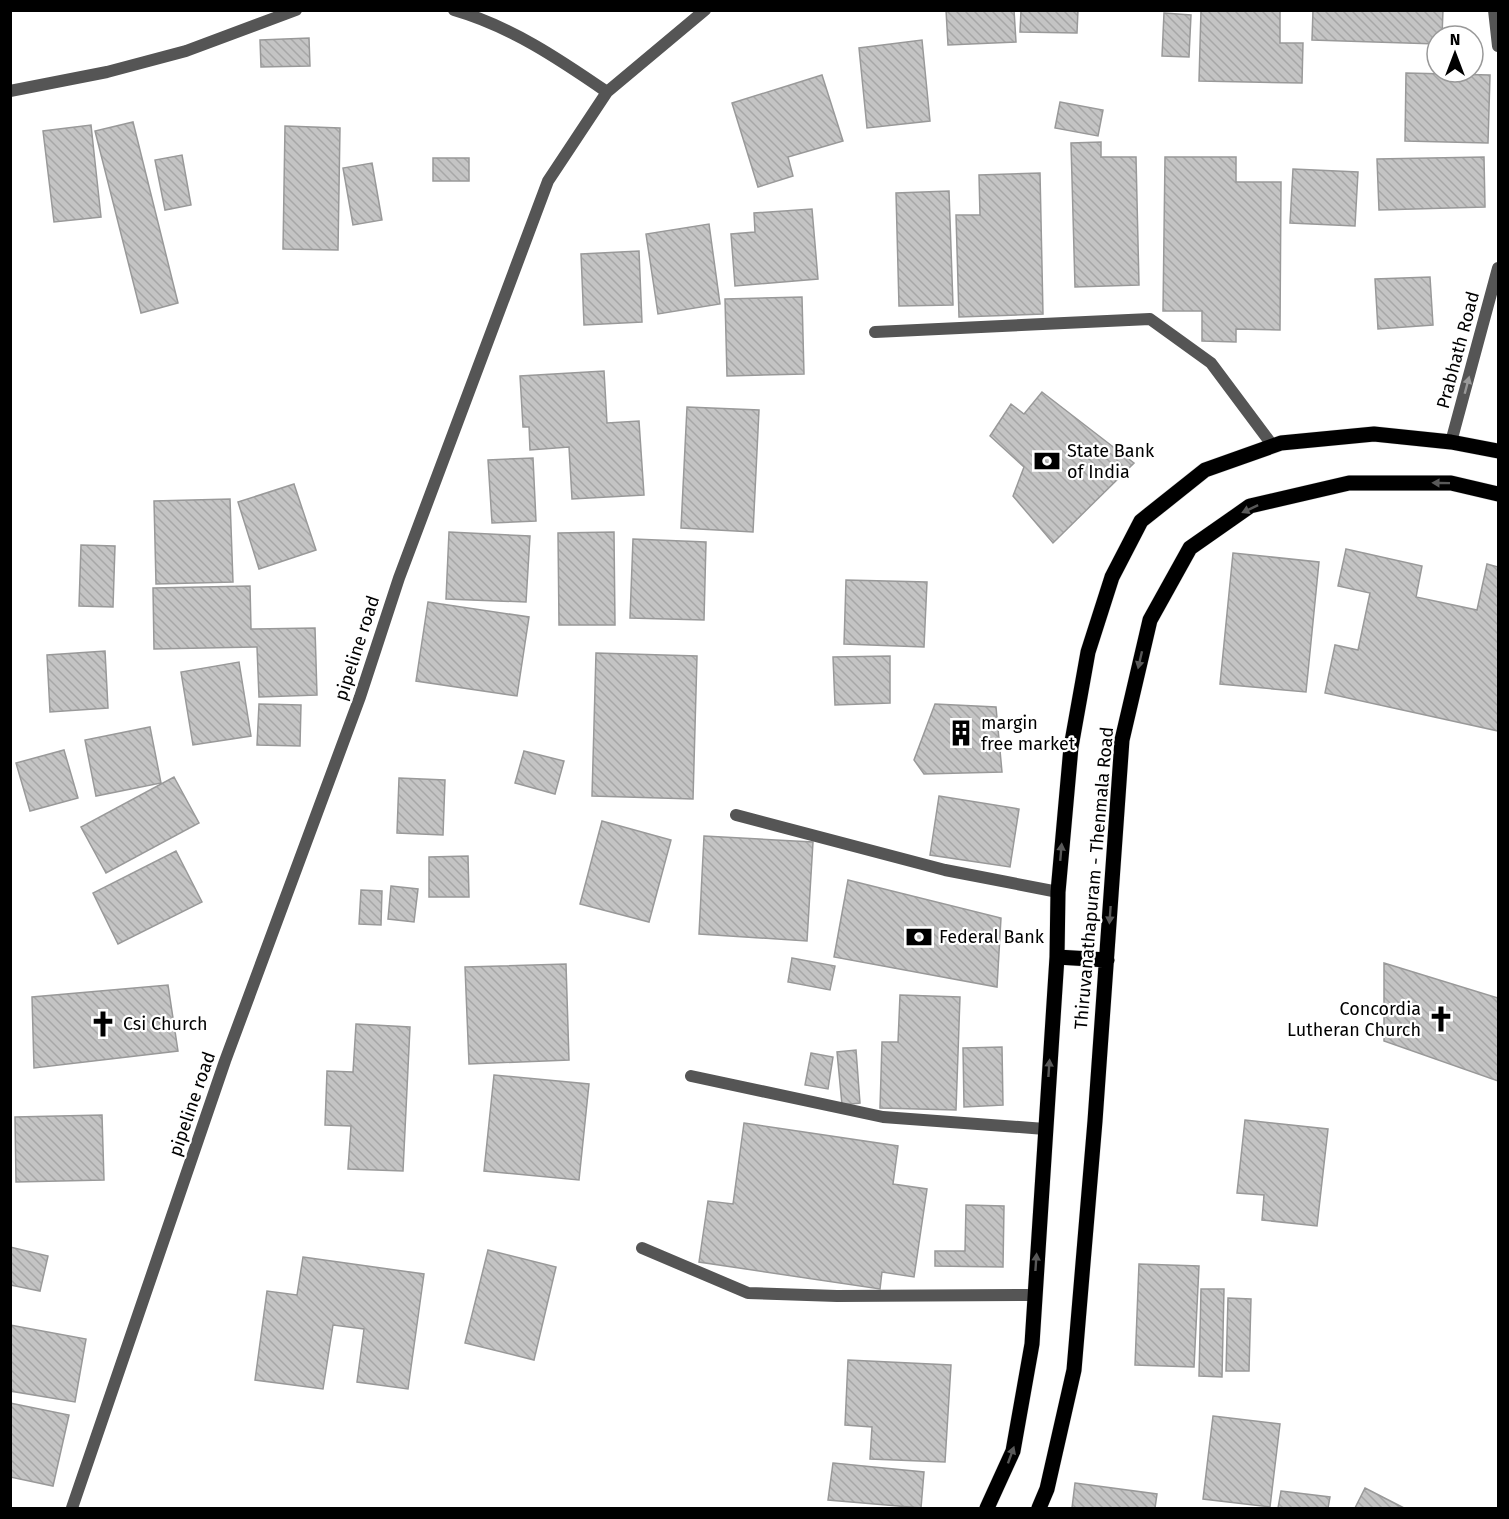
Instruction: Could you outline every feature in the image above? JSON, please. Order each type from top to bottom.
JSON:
[{"type":"main road","points":[[987,1509],[1013,1451],[1032,1344],[1057,957],[1058,892],[1072,736],[1088,652],[1112,577],[1141,521],[1205,470],[1273,446],[1374,434],[1451,442],[1498,451]]},
{"type":"main road","name":"Thiruvanathapuram - Thenmala Road","points":[[1039,1509],[1047,1489],[1074,1370],[1122,740],[1149,620],[1190,548],[1250,506],[1349,483],[1450,483],[1498,494]]},
{"type":"main road","points":[[1057,957],[1107,960]]},
{"type":"street","points":[[10,91],[107,72],[186,51],[296,10]]},
{"type":"street","points":[[454,10],[481,18],[553,55],[607,92]]},
{"type":"street","name":"pipeline road","points":[[72,1509],[225,1061],[360,698],[399,578],[548,181],[607,92],[705,10]]},
{"type":"street","points":[[1494,10],[1498,46]]},
{"type":"street","name":"Prabhath Road","points":[[1451,442],[1498,268]]},
{"type":"street","points":[[875,332],[1150,320],[1211,363],[1273,446]]},
{"type":"street","points":[[736,814],[945,870],[1058,892]]},
{"type":"street","points":[[691,1076],[883,1117],[1045,1129]]},
{"type":"street","points":[[642,1248],[748,1293],[826,1296],[1034,1295]]},
{"type":"building","points":[[946,10],[1014,10],[1016,42],[948,45]]},
{"type":"building","points":[[1021,10],[1078,10],[1077,33],[1020,32]]},
{"type":"building","points":[[1201,10],[1280,10],[1280,43],[1303,43],[1302,83],[1199,81]]},
{"type":"building","points":[[1313,10],[1443,10],[1442,24],[1425,24],[1425,44],[1312,40]]},
{"type":"building","points":[[1164,13],[1191,15],[1189,57],[1162,56]]},
{"type":"building","points":[[309,38],[310,66],[261,67],[260,40]]},
{"type":"building","points":[[922,40],[930,121],[867,128],[859,48]]},
{"type":"building","points":[[1406,73],[1425,73],[1425,84],[1485,84],[1485,75],[1490,75],[1488,143],[1405,141]]},
{"type":"building","points":[[822,75],[843,141],[788,157],[793,176],[758,187],[732,103]]},
{"type":"building","points":[[1060,102],[1103,110],[1098,136],[1055,128]]},
{"type":"building","points":[[133,122],[178,303],[141,313],[95,131]]},
{"type":"building","points":[[91,125],[101,217],[54,222],[43,131]]},
{"type":"building","points":[[285,126],[340,128],[338,250],[283,249]]},
{"type":"building","points":[[1101,142],[1101,157],[1136,157],[1139,285],[1075,287],[1071,143]]},
{"type":"building","points":[[182,155],[191,205],[165,210],[155,160]]},
{"type":"building","points":[[1165,157],[1236,157],[1236,182],[1281,182],[1280,330],[1236,329],[1236,342],[1202,341],[1202,311],[1163,311]]},
{"type":"building","points":[[1484,157],[1485,207],[1379,210],[1377,159]]},
{"type":"building","points":[[433,158],[469,158],[469,181],[433,181]]},
{"type":"building","points":[[372,163],[382,220],[353,225],[343,168]]},
{"type":"building","points":[[1293,169],[1358,172],[1355,226],[1290,223]]},
{"type":"building","points":[[1040,173],[1043,314],[959,317],[956,215],[980,215],[979,175]]},
{"type":"building","points":[[949,191],[953,305],[899,306],[896,193]]},
{"type":"building","points":[[812,209],[818,279],[735,286],[731,234],[755,232],[754,213]]},
{"type":"building","points":[[709,224],[720,304],[658,314],[646,234]]},
{"type":"building","points":[[639,251],[642,322],[584,325],[581,254]]},
{"type":"building","points":[[1430,277],[1433,325],[1378,329],[1375,279]]},
{"type":"building","points":[[802,297],[804,374],[727,376],[725,299]]},
{"type":"building","points":[[604,371],[607,423],[639,421],[644,495],[572,499],[569,447],[530,450],[529,427],[523,427],[520,376]]},
{"type":"building","points":[[1042,392],[1134,463],[1053,543],[1013,496],[1024,467],[990,436],[1011,404],[1024,414]]},
{"type":"building","points":[[687,407],[759,410],[753,532],[681,528]]},
{"type":"building","points":[[533,458],[536,521],[492,523],[488,460]]},
{"type":"building","points":[[294,484],[316,550],[259,569],[238,502]]},
{"type":"building","points":[[230,499],[233,582],[156,584],[154,501]]},
{"type":"building","points":[[449,532],[530,536],[526,602],[446,599]]},
{"type":"building","points":[[614,532],[615,625],[559,625],[558,533]]},
{"type":"building","points":[[633,539],[706,542],[704,620],[630,618]]},
{"type":"building","points":[[81,545],[115,546],[113,607],[79,606]]},
{"type":"building","points":[[1346,549],[1422,566],[1416,597],[1477,610],[1487,564],[1498,567],[1498,731],[1325,693],[1335,645],[1358,650],[1370,593],[1338,586]]},
{"type":"building","points":[[1233,553],[1319,562],[1306,692],[1220,684]]},
{"type":"building","points":[[846,580],[927,582],[924,647],[844,644]]},
{"type":"building","points":[[250,586],[251,629],[315,628],[317,695],[259,697],[257,647],[154,649],[153,588]]},
{"type":"building","points":[[428,602],[529,617],[517,696],[416,681]]},
{"type":"building","points":[[105,651],[108,708],[50,712],[47,655]]},
{"type":"building","points":[[596,653],[697,656],[693,799],[592,796]]},
{"type":"building","points":[[890,656],[890,703],[835,705],[833,657]]},
{"type":"building","points":[[239,662],[251,736],[193,745],[181,672]]},
{"type":"building","points":[[259,704],[301,705],[300,746],[257,745]]},
{"type":"building","name":"margin free market","points":[[935,704],[996,707],[1002,772],[924,774],[914,760]]},
{"type":"building","points":[[150,727],[161,783],[96,796],[85,740]]},
{"type":"building","points":[[64,750],[78,798],[30,811],[16,763]]},
{"type":"building","points":[[524,751],[564,761],[555,794],[515,783]]},
{"type":"building","points":[[174,777],[199,823],[106,873],[81,827]]},
{"type":"building","points":[[399,778],[445,780],[443,835],[397,833]]},
{"type":"building","points":[[939,796],[1019,809],[1010,867],[930,855]]},
{"type":"building","points":[[602,821],[671,840],[649,922],[580,904]]},
{"type":"building","points":[[704,836],[813,842],[807,941],[699,934]]},
{"type":"building","points":[[176,851],[202,902],[118,944],[93,893]]},
{"type":"building","points":[[468,856],[469,897],[429,897],[429,857]]},
{"type":"building","name":"Federal Bank","points":[[848,880],[1001,918],[997,987],[834,957]]},
{"type":"building","points":[[391,886],[418,889],[414,922],[388,919]]},
{"type":"building","points":[[361,890],[382,891],[381,925],[359,924]]},
{"type":"building","points":[[792,958],[835,966],[830,990],[788,982]]},
{"type":"building","name":"Concordia Lutheran Church","points":[[1384,963],[1498,998],[1498,1081],[1384,1041]]},
{"type":"building","points":[[566,964],[569,1060],[469,1064],[465,967]]},
{"type":"building","name":"Csi Church","points":[[168,985],[178,1051],[34,1068],[32,997]]},
{"type":"building","points":[[900,995],[960,997],[956,1110],[880,1108],[882,1042],[898,1042]]},
{"type":"building","points":[[356,1024],[410,1027],[403,1171],[348,1169],[351,1126],[325,1125],[327,1071],[353,1072]]},
{"type":"building","points":[[1002,1047],[1003,1105],[964,1107],[963,1048]]},
{"type":"building","points":[[856,1050],[860,1103],[842,1105],[837,1052]]},
{"type":"building","points":[[811,1053],[833,1057],[828,1089],[805,1085]]},
{"type":"building","points":[[494,1075],[589,1084],[579,1180],[484,1171]]},
{"type":"building","points":[[102,1115],[104,1180],[16,1182],[15,1117]]},
{"type":"building","points":[[1245,1120],[1328,1129],[1317,1226],[1262,1220],[1264,1195],[1237,1193]]},
{"type":"building","points":[[744,1123],[898,1146],[893,1184],[927,1189],[914,1277],[882,1272],[880,1289],[699,1262],[708,1201],[733,1204]]},
{"type":"building","points":[[966,1205],[1004,1206],[1003,1267],[935,1266],[935,1251],[965,1251]]},
{"type":"building","points":[[10,1247],[48,1256],[40,1291],[10,1285]]},
{"type":"building","points":[[488,1250],[556,1267],[534,1360],[465,1343]]},
{"type":"building","points":[[303,1257],[424,1274],[408,1389],[357,1382],[364,1329],[333,1325],[323,1389],[255,1380],[267,1291],[297,1295]]},
{"type":"building","points":[[1139,1264],[1199,1266],[1194,1367],[1135,1365]]},
{"type":"building","points":[[1201,1289],[1224,1289],[1222,1377],[1199,1376]]},
{"type":"building","points":[[1228,1298],[1251,1299],[1249,1371],[1226,1371]]},
{"type":"building","points":[[10,1325],[86,1339],[75,1402],[10,1391]]},
{"type":"building","points":[[848,1360],[951,1365],[945,1462],[870,1459],[872,1427],[845,1425]]},
{"type":"building","points":[[10,1403],[69,1415],[53,1486],[10,1477]]},
{"type":"building","points":[[1213,1416],[1280,1424],[1270,1507],[1203,1499]]},
{"type":"building","points":[[833,1463],[924,1472],[921,1508],[828,1500]]},
{"type":"building","points":[[1075,1483],[1157,1494],[1155,1508],[1072,1508]]},
{"type":"building","points":[[1365,1488],[1404,1508],[1355,1508]]},
{"type":"building","points":[[1281,1491],[1330,1497],[1328,1508],[1278,1508]]},
{"type":"place","name":"State Bank of India","points":[[1047,461]]},
{"type":"place","name":"margin free market","points":[[961,733]]},
{"type":"place","name":"Federal Bank","points":[[919,937]]},
{"type":"place","name":"Concordia Lutheran Church","points":[[1441,1019]]},
{"type":"place","name":"Csi Church","points":[[103,1024]]}]
